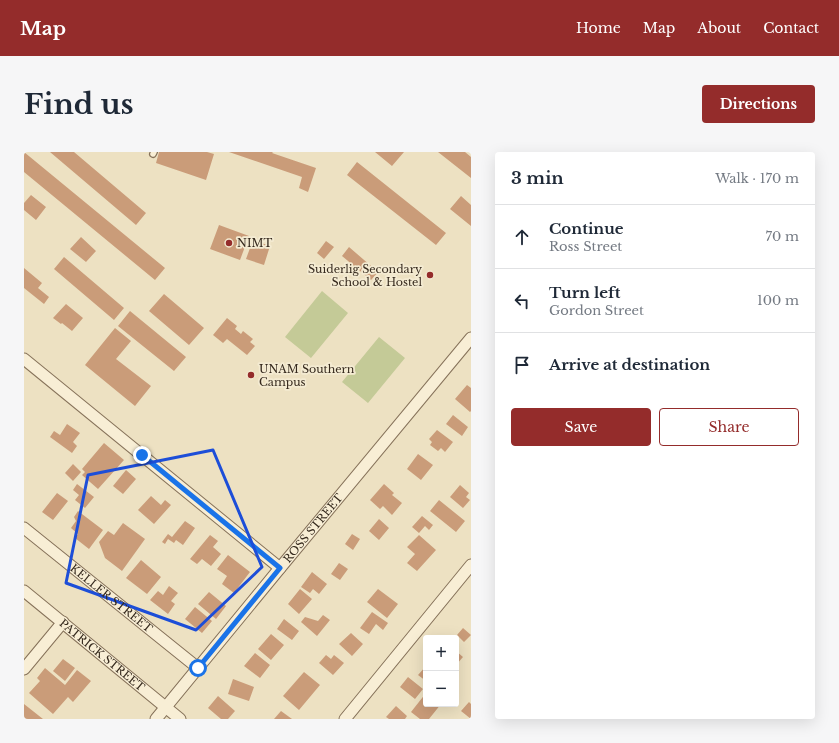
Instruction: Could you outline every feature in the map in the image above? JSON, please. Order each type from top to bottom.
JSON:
[{"type":"street","name":"ROSS STREET","points":[[156,719],[471,338]]},
{"type":"street","points":[[24,359],[280,568]]},
{"type":"street","name":"KELLER STREET","points":[[24,528],[198,668]]},
{"type":"street","points":[[345,719],[471,566]]},
{"type":"street","name":"PATRICK STREET","points":[[24,591],[180,719]]},
{"type":"street","points":[[24,669],[63,622]]},
{"type":"highlighted area","points":[[213,450],[262,567],[196,630],[66,583],[88,475]]},
{"type":"green space","points":[[322,291],[348,313],[311,358],[285,337]]},
{"type":"green space","points":[[379,337],[405,358],[368,403],[342,382]]},
{"type":"building","points":[[24,152],[165,268],[155,280],[24,172]]},
{"type":"building","points":[[50,152],[74,152],[146,213],[136,225]]},
{"type":"building","points":[[159,152],[207,152],[214,154],[206,180],[156,163]]},
{"type":"building","points":[[229,152],[273,152],[272,153],[316,168],[308,192],[299,188],[302,177]]},
{"type":"building","points":[[375,152],[404,152],[392,166]]},
{"type":"building","points":[[438,152],[465,152],[471,157],[471,178]]},
{"type":"building","points":[[357,162],[446,233],[436,245],[347,175]]},
{"type":"building","points":[[31,195],[46,207],[36,220],[24,210],[24,203]]},
{"type":"building","points":[[461,196],[471,205],[471,226],[450,209]]},
{"type":"building","name":"NIMT","points":[[219,225],[249,236],[240,260],[210,249]]},
{"type":"building","points":[[81,237],[96,251],[86,262],[70,249]]},
{"type":"building","name":"NIMT","points":[[253,240],[270,246],[264,265],[246,259]]},
{"type":"building","points":[[326,241],[334,247],[324,259],[317,253]]},
{"type":"building","points":[[349,247],[378,272],[371,280],[342,256]]},
{"type":"building","points":[[64,257],[124,308],[114,320],[54,269]]},
{"type":"building","points":[[24,268],[42,283],[38,288],[49,297],[44,304],[24,288]]},
{"type":"building","points":[[164,294],[204,328],[189,345],[149,311]]},
{"type":"building","points":[[66,304],[83,318],[72,331],[53,318]]},
{"type":"building","points":[[130,311],[186,357],[174,371],[118,326]]},
{"type":"building","points":[[227,318],[237,326],[235,329],[241,334],[243,331],[253,339],[250,342],[255,346],[247,355],[227,339],[223,343],[213,335]]},
{"type":"building","points":[[115,328],[131,341],[116,359],[151,386],[135,406],[85,365]]},
{"type":"building","points":[[467,385],[471,388],[470,412],[455,399]]},
{"type":"building","points":[[453,415],[468,427],[462,436],[446,424]]},
{"type":"building","points":[[67,424],[80,433],[73,442],[77,446],[72,453],[50,437],[54,431],[60,435]]},
{"type":"building","points":[[437,430],[453,442],[445,452],[441,448],[438,451],[430,445],[432,442],[429,439]]},
{"type":"building","points":[[104,443],[124,460],[98,489],[82,475],[85,472],[82,469]]},
{"type":"building","points":[[418,454],[433,465],[421,480],[407,469]]},
{"type":"building","points":[[73,464],[81,472],[73,481],[65,473]]},
{"type":"building","points":[[126,470],[136,479],[123,494],[113,486]]},
{"type":"building","points":[[77,484],[94,497],[85,508],[75,500],[79,495],[73,490]]},
{"type":"building","points":[[384,484],[394,493],[392,495],[402,503],[392,515],[383,506],[380,509],[370,500]]},
{"type":"building","points":[[460,485],[469,493],[466,497],[470,500],[463,508],[450,497]]},
{"type":"building","points":[[57,493],[68,501],[53,520],[42,512]]},
{"type":"building","points":[[151,496],[161,505],[165,500],[171,505],[154,524],[138,510]]},
{"type":"building","points":[[439,500],[465,521],[456,532],[430,511]]},
{"type":"building","points":[[78,511],[103,530],[89,549],[75,538],[78,534],[71,528],[76,521],[74,517]]},
{"type":"building","points":[[422,516],[433,525],[429,530],[425,526],[419,533],[412,527]]},
{"type":"building","points":[[379,519],[389,528],[379,540],[369,531]]},
{"type":"building","points":[[185,521],[195,528],[183,545],[176,540],[174,543],[168,539],[165,544],[162,542],[168,534],[172,537]]},
{"type":"building","points":[[123,523],[145,539],[122,571],[105,558],[99,542],[108,531],[114,535]]},
{"type":"building","points":[[352,534],[360,539],[353,550],[345,544]]},
{"type":"building","points":[[210,535],[218,541],[213,547],[221,554],[211,566],[202,559],[197,564],[190,559]]},
{"type":"building","points":[[419,535],[436,550],[417,571],[407,563],[415,554],[407,547]]},
{"type":"building","points":[[228,555],[250,572],[234,593],[222,584],[227,576],[217,569]]},
{"type":"building","points":[[141,560],[161,577],[147,594],[126,578]]},
{"type":"building","points":[[339,563],[348,569],[340,580],[331,574]]},
{"type":"building","points":[[312,572],[327,584],[319,594],[313,589],[310,593],[301,587]]},
{"type":"building","points":[[169,586],[178,593],[171,601],[175,604],[168,614],[150,600],[158,591],[163,595]]},
{"type":"building","points":[[300,589],[312,599],[299,614],[288,604]]},
{"type":"building","points":[[378,589],[398,604],[387,618],[367,602]]},
{"type":"building","points":[[209,592],[226,606],[216,619],[198,604]]},
{"type":"building","points":[[195,607],[212,621],[202,633],[185,619]]},
{"type":"building","points":[[372,612],[388,623],[383,630],[376,624],[369,634],[360,628]]},
{"type":"building","points":[[323,615],[330,620],[317,636],[301,622],[305,617],[318,621]]},
{"type":"building","points":[[284,619],[299,631],[292,640],[277,629]]},
{"type":"building","points":[[463,628],[471,635],[464,642],[459,635],[457,635]]},
{"type":"building","points":[[351,633],[363,644],[352,656],[339,644]]},
{"type":"building","points":[[271,634],[284,645],[271,660],[258,649]]},
{"type":"building","points":[[255,653],[270,665],[260,678],[244,666]]},
{"type":"building","points":[[459,654],[463,657],[459,662]]},
{"type":"building","points":[[326,655],[331,659],[334,655],[344,663],[333,675],[319,663]]},
{"type":"building","points":[[63,659],[75,668],[65,681],[53,671]]},
{"type":"building","points":[[45,668],[65,685],[77,670],[91,681],[73,702],[68,697],[53,714],[29,693],[40,681],[37,678]]},
{"type":"building","points":[[423,669],[423,679],[418,675]]},
{"type":"building","points":[[304,672],[320,685],[299,710],[283,696]]},
{"type":"building","points":[[408,677],[423,689],[415,699],[400,687]]},
{"type":"building","points":[[233,679],[254,687],[249,701],[228,694]]},
{"type":"building","points":[[218,696],[235,711],[228,719],[221,719],[208,708]]},
{"type":"building","points":[[423,697],[423,707],[439,707],[429,719],[420,719],[411,712]]},
{"type":"building","points":[[469,702],[471,704],[471,719],[461,711]]},
{"type":"building","points":[[24,704],[43,719],[24,719]]},
{"type":"building","points":[[396,706],[407,716],[405,719],[389,719],[386,717]]},
{"type":"building","points":[[281,711],[292,719],[274,719]]},
{"type":"place","name":"NIMT","points":[[229,243]]},
{"type":"place","name":"Suiderlig Secondary School & Hostel","points":[[430,275]]},
{"type":"place","name":"UNAM Southern Campus","points":[[251,375]]},
{"type":"route","points":[[142,455],[280,568],[198,668]]}]
